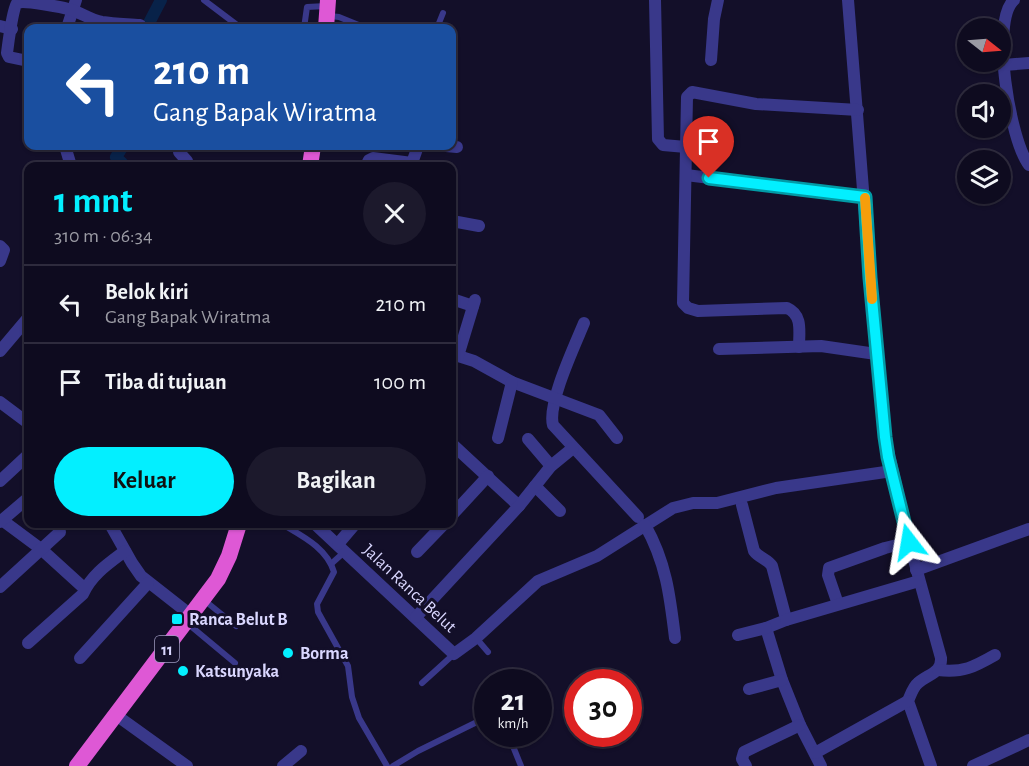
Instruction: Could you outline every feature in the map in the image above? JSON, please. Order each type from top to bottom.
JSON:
[{"type":"highway","name":"11","points":[[77,766],[204,600],[224,568],[238,528]]},
{"type":"street","points":[[655,0],[658,138],[663,145],[686,147]]},
{"type":"street","points":[[711,0],[714,19]]},
{"type":"street","points":[[711,60],[718,0]]},
{"type":"street","points":[[815,753],[908,701],[918,683],[938,670],[942,663],[909,542],[885,437],[876,354],[848,0]]},
{"type":"street","points":[[1005,18],[1014,0]]},
{"type":"street","points":[[24,60],[8,55],[6,27],[15,4],[19,2],[74,5],[93,20],[128,24]]},
{"type":"street","points":[[68,24],[74,5]]},
{"type":"street","points":[[1011,64],[1029,63]]},
{"type":"street","points":[[1005,72],[1011,115],[1019,147],[1029,165]]},
{"type":"street","points":[[800,347],[799,318],[795,311],[787,308],[698,311],[688,308],[683,303],[687,97],[693,92],[756,104],[858,110]]},
{"type":"street","points":[[179,150],[187,162]]},
{"type":"street","points":[[368,162],[373,158],[404,162]]},
{"type":"street","points":[[687,175],[865,197]]},
{"type":"street","points":[[456,221],[479,226]]},
{"type":"street","points":[[0,246],[4,250],[0,261]]},
{"type":"street","points":[[456,300],[474,303],[456,352]]},
{"type":"street","points":[[0,351],[24,323]]},
{"type":"street","points":[[584,323],[555,398],[551,418],[553,425],[641,521],[657,545],[672,603],[675,638]]},
{"type":"street","points":[[719,349],[821,346],[876,354]]},
{"type":"street","points":[[456,355],[512,382],[599,415],[617,438]]},
{"type":"street","points":[[498,438],[512,382]]},
{"type":"street","points":[[0,402],[24,420]]},
{"type":"street","points":[[528,440],[551,466]]},
{"type":"street","points":[[456,448],[519,506]]},
{"type":"street","points":[[416,617],[519,506],[551,466],[573,448]]},
{"type":"street","points":[[0,481],[24,458]]},
{"type":"street","points":[[454,654],[476,638],[538,581],[597,556],[641,521],[673,508],[693,503],[717,503],[776,488],[892,471]]},
{"type":"street","points":[[456,511],[488,476]]},
{"type":"street","points":[[535,486],[560,511]]},
{"type":"street","points":[[24,501],[1,521],[41,549],[85,589]]},
{"type":"street","points":[[742,505],[754,551],[772,566],[786,620]]},
{"type":"street","points":[[112,528],[141,576],[189,619]]},
{"type":"street","name":"Jalan Ranca Belut","points":[[319,528],[454,654]]},
{"type":"street","points":[[339,549],[352,528]]},
{"type":"street","points":[[417,552],[440,528]]},
{"type":"street","points":[[738,634],[766,628],[838,604],[918,575],[1029,529]]},
{"type":"street","points":[[0,587],[60,532]]},
{"type":"street","points":[[838,604],[828,575],[829,568],[909,542]]},
{"type":"street","points":[[28,643],[82,594],[104,567],[125,551]]},
{"type":"street","points":[[80,658],[148,583]]},
{"type":"street","points":[[766,628],[782,680],[800,725],[821,766]]},
{"type":"street","points":[[938,670],[954,672],[970,669],[995,655]]},
{"type":"street","points":[[749,689],[782,680]]},
{"type":"street","points":[[908,701],[931,766]]},
{"type":"street","points":[[116,715],[187,766]]},
{"type":"street","points":[[746,766],[742,759],[744,752],[800,725]]},
{"type":"street","points":[[973,766],[1029,740]]},
{"type":"street","points":[[283,766],[301,751]]},
{"type":"lane","points":[[204,0],[237,24]]},
{"type":"lane","points":[[305,24],[307,8],[356,24]]},
{"type":"lane","points":[[439,24],[443,13]]},
{"type":"lane","points":[[288,528],[326,555],[332,564],[334,572],[317,604],[318,612],[348,666],[352,697],[359,718],[387,766]]},
{"type":"lane","points":[[332,564],[339,549]]},
{"type":"lane","points":[[204,600],[236,626]]},
{"type":"lane","points":[[189,619],[235,663]]},
{"type":"lane","points":[[476,638],[488,652]]},
{"type":"lane","points":[[422,683],[454,654]]},
{"type":"lane","points":[[393,766],[474,723]]},
{"type":"lane","points":[[513,747],[521,766]]},
{"type":"waterway","points":[[149,24],[161,0]]},
{"type":"waterway","points":[[120,150],[116,157],[121,162]]},
{"type":"slow traffic","points":[[865,198],[872,299]]},
{"type":"place","name":"Ranca Belut B","points":[[177,619]]},
{"type":"place","name":"Borma","points":[[288,653]]},
{"type":"place","name":"Katsunyaka","points":[[183,671]]},
{"type":"route","points":[[709,178],[865,197],[885,437],[909,542]]}]
